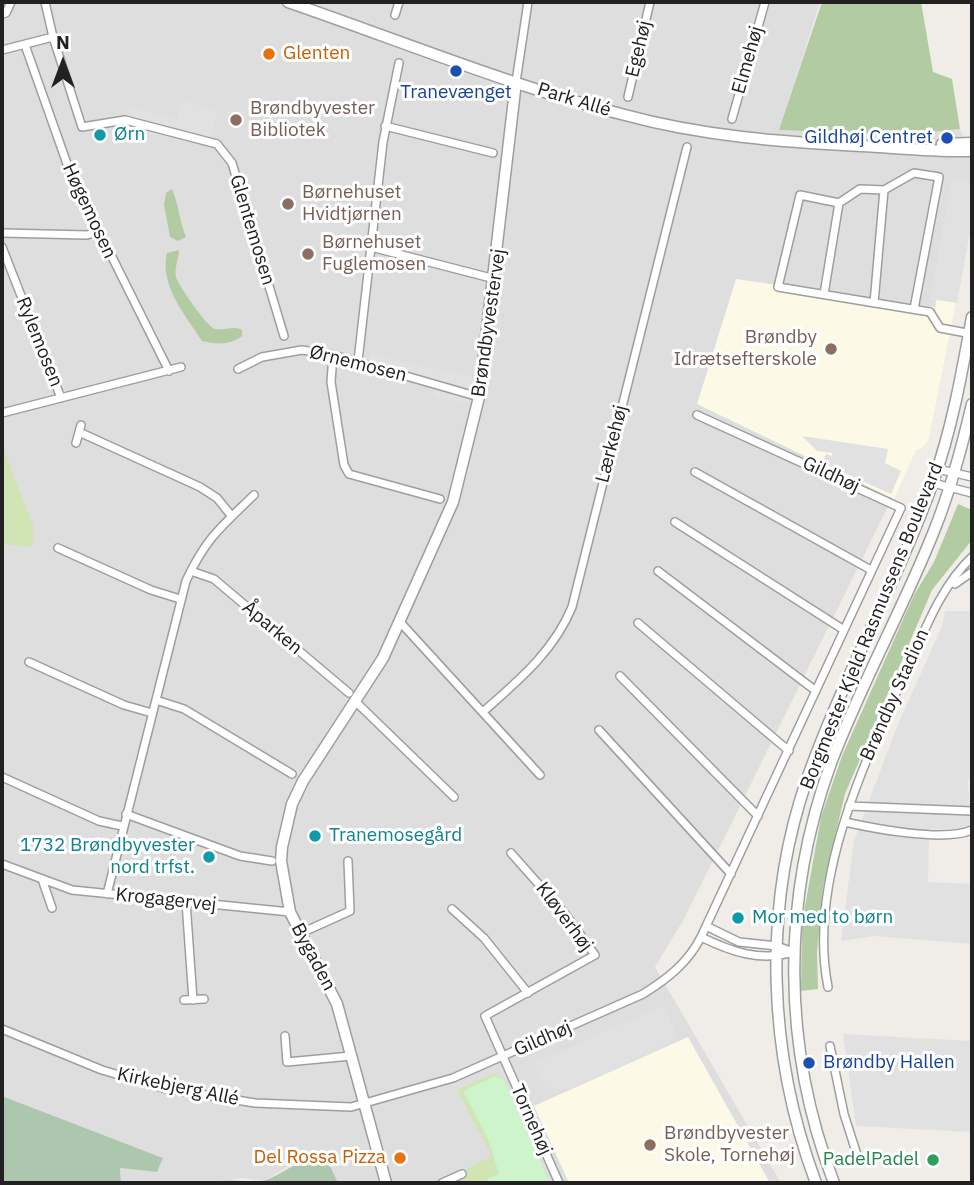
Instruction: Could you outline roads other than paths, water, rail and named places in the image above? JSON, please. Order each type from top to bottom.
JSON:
[{"type":"street","points":[[2,14],[6,13],[11,2]]},
{"type":"street","name":"Glentemosen","points":[[45,2],[53,37],[82,127],[125,120],[217,144],[225,150],[232,163],[284,337]]},
{"type":"street","name":"Park Allé","points":[[288,2],[516,82],[624,115],[707,133],[872,147],[972,151]]},
{"type":"street","points":[[395,15],[399,2]]},
{"type":"street","name":"Brøndbyvestervej","points":[[398,626],[453,502],[479,397],[528,2]]},
{"type":"street","name":"Egehøj","points":[[628,97],[650,2]]},
{"type":"street","name":"Elmehøj","points":[[732,119],[765,2]]},
{"type":"street","points":[[2,50],[53,37]]},
{"type":"street","name":"Høgemosen","points":[[25,45],[58,142],[97,232],[169,371]]},
{"type":"street","points":[[358,361],[385,126],[398,63]]},
{"type":"street","points":[[385,126],[493,153]]},
{"type":"street","name":"Park Allé","points":[[872,147],[972,143]]},
{"type":"street","name":"Lærkehøj","points":[[484,711],[544,656],[565,624],[572,607],[687,148]]},
{"type":"street","points":[[914,309],[939,177],[914,173],[884,190],[860,189],[839,203],[800,195],[779,287],[930,312],[940,328],[971,334]]},
{"type":"street","points":[[874,303],[884,190]]},
{"type":"street","points":[[824,294],[839,203]]},
{"type":"street","points":[[2,233],[87,235],[97,232]]},
{"type":"street","name":"Rylemosen","points":[[2,247],[61,398]]},
{"type":"street","points":[[371,247],[495,279]]},
{"type":"street","name":"Borgmester Kjeld Rasmussens Boulevard","points":[[816,1183],[796,1122],[785,1070],[778,1011],[777,951],[786,864],[807,780],[896,577],[938,469],[971,334],[972,317]]},
{"type":"street","name":"Ørnemosen","points":[[238,369],[262,357],[302,349],[358,361],[479,397]]},
{"type":"street","points":[[333,355],[331,382],[344,465],[349,474],[440,499]]},
{"type":"street","name":"Rylemosen","points":[[2,413],[181,368]]},
{"type":"street","name":"Borgmester Kjeld Rasmussens Boulevard","points":[[834,1183],[817,1135],[804,1078],[796,1022],[794,952],[803,867],[824,786],[934,532],[972,404]]},
{"type":"street","name":"Gildhøj","points":[[363,1104],[453,1077],[643,994],[680,967],[701,937],[901,508],[697,415]]},
{"type":"street","points":[[76,443],[80,428],[200,486],[217,498],[230,514]]},
{"type":"street","points":[[938,469],[972,477]]},
{"type":"street","points":[[695,472],[871,570]]},
{"type":"street","points":[[933,483],[972,493]]},
{"type":"street","points":[[107,894],[180,599],[201,549],[230,514],[254,495]]},
{"type":"street","points":[[675,522],[844,629]]},
{"type":"street","points":[[58,548],[151,590],[180,599]]},
{"type":"street","name":"Brøndby Stadion","points":[[828,987],[825,947],[828,899],[849,806],[874,740],[928,623],[948,589],[971,565]]},
{"type":"street","name":"Åparken","points":[[191,570],[214,579],[349,693]]},
{"type":"street","points":[[659,571],[816,691]]},
{"type":"street","points":[[638,623],[789,751]]},
{"type":"street","points":[[398,626],[484,711],[540,775]]},
{"type":"street","name":"Bygaden","points":[[386,1183],[337,1004],[290,912],[281,861],[292,804],[303,781],[356,702],[398,626]]},
{"type":"street","points":[[29,662],[124,705],[152,713]]},
{"type":"street","points":[[620,676],[758,816]]},
{"type":"street","points":[[156,699],[184,709],[292,774]]},
{"type":"street","points":[[356,702],[454,797]]},
{"type":"street","points":[[598,730],[731,874]]},
{"type":"street","points":[[2,777],[99,821],[122,826]]},
{"type":"street","points":[[849,806],[972,811]]},
{"type":"street","points":[[126,814],[240,856],[272,861]]},
{"type":"street","points":[[845,822],[884,830],[957,834],[972,830]]},
{"type":"street","name":"Kløverhøj","points":[[503,1057],[485,1016],[595,955],[566,915],[511,853]]},
{"type":"street","points":[[299,934],[351,911],[348,861]]},
{"type":"street","name":"Krogagervej","points":[[2,864],[72,890],[290,912]]},
{"type":"street","points":[[43,881],[52,908]]},
{"type":"street","points":[[186,902],[193,1000]]},
{"type":"street","points":[[452,909],[485,940],[527,993]]},
{"type":"street","points":[[706,926],[739,942],[777,951]]},
{"type":"street","points":[[701,937],[738,953],[794,952]]},
{"type":"street","points":[[184,1000],[204,999]]},
{"type":"street","name":"Kirkebjerg Allé","points":[[2,1029],[66,1057],[163,1088],[268,1104],[343,1107],[363,1104]]},
{"type":"street","points":[[285,1036],[287,1062],[351,1056]]},
{"type":"street","points":[[830,1046],[842,1104],[859,1161]]},
{"type":"street","name":"Tornehøj","points":[[503,1057],[559,1183]]},
{"type":"street","points":[[442,1183],[462,1174]]},
{"type":"place","name":"Glenten","points":[[269,54]]},
{"type":"place","name":"Tranevænget","points":[[456,71]]},
{"type":"place","name":"Brøndbyvester Bibliotek","points":[[236,120]]},
{"type":"place","name":"Ørn","points":[[100,135]]},
{"type":"place","name":"Gildhøj Centret","points":[[947,138]]},
{"type":"place","name":"Børnehuset Hvidtjørnen","points":[[288,204]]},
{"type":"place","name":"Børnehuset Fuglemosen","points":[[308,254]]},
{"type":"place","name":"Brøndby Idrætsefterskole","points":[[831,349]]},
{"type":"place","name":"Tranemosegård","points":[[315,836]]},
{"type":"place","name":"1732 Brøndbyvester nord trfst.","points":[[209,857]]},
{"type":"place","name":"Mor med to børn","points":[[738,918]]},
{"type":"place","name":"Brøndby Hallen","points":[[809,1063]]},
{"type":"place","name":"Brøndbyvester Skole, Tornehøj","points":[[650,1145]]},
{"type":"place","name":"Del Rossa Pizza","points":[[400,1158]]},
{"type":"place","name":"PadelPadel","points":[[933,1160]]}]
